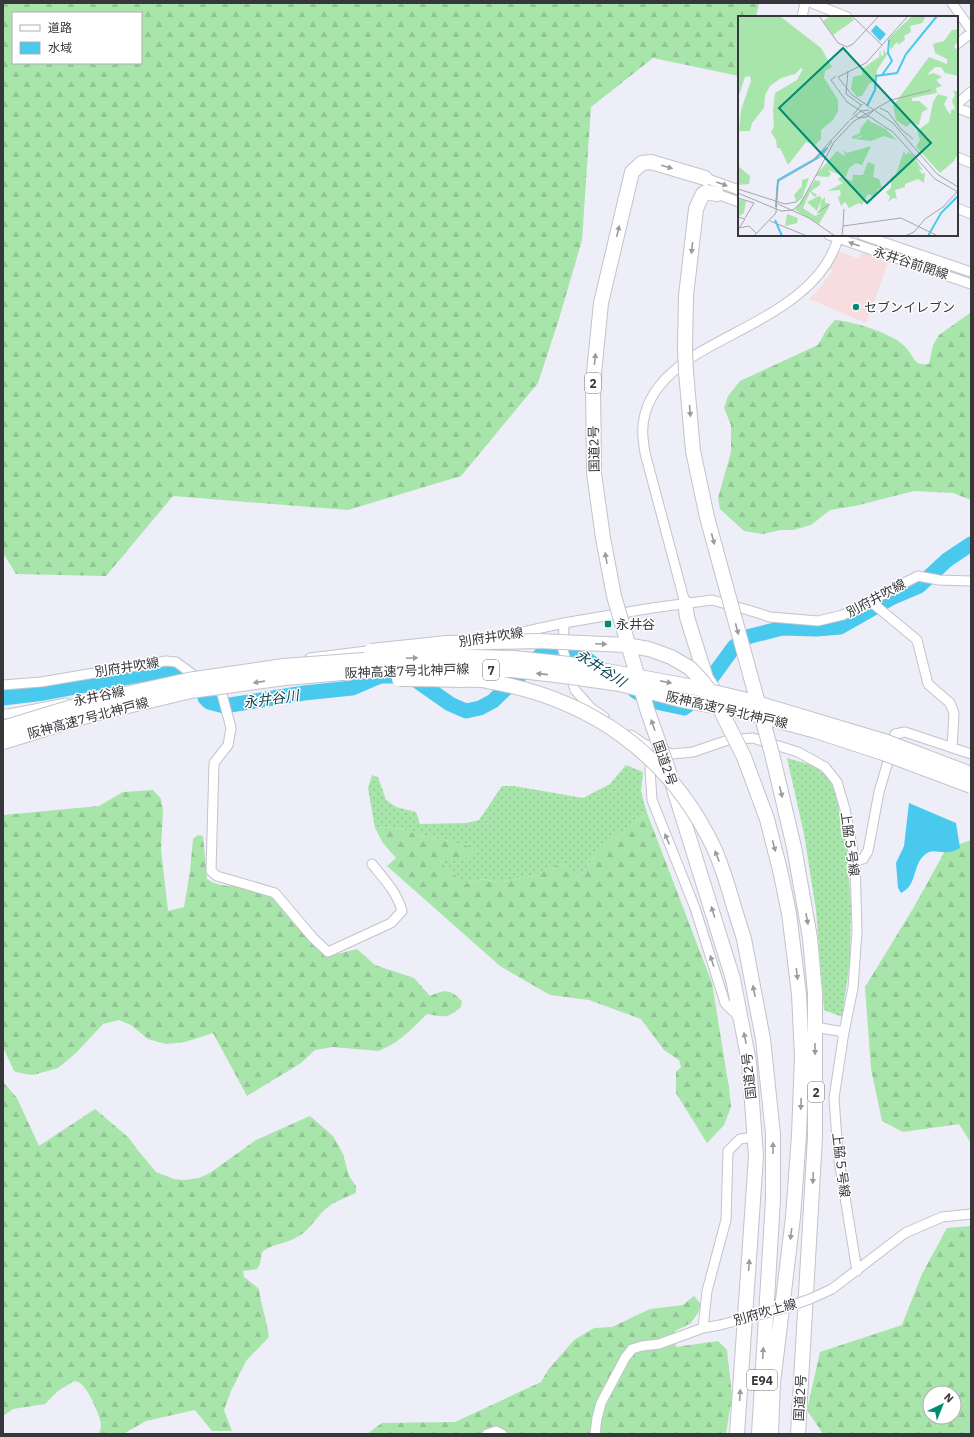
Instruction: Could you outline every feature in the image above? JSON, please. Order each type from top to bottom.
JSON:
[{"type":"highway","name":"国道2号","points":[[705,178],[651,162],[642,163],[632,172],[601,303],[593,383],[594,472],[603,538],[614,596],[647,709],[670,775],[733,979],[749,1062],[756,1156],[737,1434]]},
{"type":"highway","name":"2","points":[[689,173],[695,178],[698,186],[699,202]]},
{"type":"highway","points":[[699,202],[703,194],[706,192],[717,194]]},
{"type":"highway","name":"国道2号","points":[[699,202],[696,209],[686,296],[686,372],[693,451],[707,517],[772,754],[794,847],[810,938],[815,993],[815,1137],[798,1434]]},
{"type":"highway","points":[[685,603],[692,616],[711,676],[716,686],[729,698],[839,729],[889,747],[971,771]]},
{"type":"highway","points":[[685,603],[687,617],[706,678],[719,697],[727,702],[838,734],[888,751],[924,765],[971,791]]},
{"type":"highway","name":"E94","points":[[285,672],[375,650],[447,643],[538,641],[626,645],[649,649],[670,657],[690,668],[714,697],[744,757],[767,819],[789,913],[799,994],[802,1057],[794,1217],[773,1383],[770,1434]]},
{"type":"highway","name":"阪神高速7号北神戸線","points":[[3,728],[92,701],[188,680],[285,672],[377,659],[444,656],[514,658],[569,664],[688,686],[743,699],[887,742],[971,774]]},
{"type":"highway","name":"阪神高速7号北神戸線","points":[[3,742],[90,715],[191,691],[285,672],[442,668],[512,670],[613,683],[681,700],[741,711],[816,731],[883,753],[971,786]]},
{"type":"highway","name":"E94","points":[[285,672],[486,680],[529,689],[562,701],[616,730],[661,769],[678,789],[697,818],[713,847],[726,879],[744,939],[763,1039],[773,1134],[772,1199],[759,1434]]},
{"type":"street","points":[[802,16],[805,3]]},
{"type":"street","points":[[812,3],[844,16]]},
{"type":"street","points":[[952,3],[971,30]]},
{"type":"street","points":[[958,43],[971,33]]},
{"type":"street","points":[[958,103],[971,92]]},
{"type":"street","points":[[958,108],[971,113]]},
{"type":"street","points":[[958,157],[971,163]]},
{"type":"street","points":[[705,178],[738,190]]},
{"type":"street","points":[[717,194],[738,202]]},
{"type":"street","points":[[958,208],[971,214]]},
{"type":"street","name":"永井谷前開線","points":[[865,236],[971,272]]},
{"type":"street","points":[[685,603],[645,454],[642,432],[645,414],[653,394],[663,380],[700,352],[784,305],[800,294],[812,283],[824,267],[833,253],[839,237]]},
{"type":"street","name":"永井谷前開線","points":[[839,237],[971,284]]},
{"type":"street","name":"別府井吹線","points":[[3,685],[41,682],[166,661],[176,662],[195,676],[339,653],[489,639],[564,623],[712,600],[770,618],[818,621],[843,616],[874,605],[918,576],[938,580],[971,581]]},
{"type":"street","points":[[874,605],[917,640],[928,684],[950,703],[954,713],[952,748]]},
{"type":"street","name":"上脇５号線","points":[[564,623],[563,650],[574,690],[591,708],[644,744],[672,754],[693,752],[728,740],[753,738],[798,752],[824,767],[837,782],[845,809],[855,860],[857,931],[853,988],[844,1032],[834,1098],[838,1154],[857,1271]]},
{"type":"street","points":[[216,672],[231,728],[228,745],[214,763],[211,871],[217,876],[275,892],[313,938],[328,952],[391,923],[402,911],[400,900],[372,864]]},
{"type":"street","name":"永井谷線","points":[[3,714],[30,710],[195,676]]},
{"type":"street","points":[[892,747],[895,734],[904,732],[971,754]]},
{"type":"street","points":[[658,749],[650,769],[652,800],[695,908],[725,1003],[732,1008],[741,1019]]},
{"type":"street","points":[[855,860],[863,859],[868,851],[879,792],[889,758]]},
{"type":"street","points":[[815,1027],[844,1032]]},
{"type":"street","points":[[703,1328],[708,1291],[726,1220],[728,1151],[740,1139],[754,1137]]},
{"type":"street","name":"別府吹上線","points":[[595,1434],[597,1418],[602,1403],[625,1358],[632,1349],[659,1344],[703,1328],[785,1308],[810,1300],[832,1288],[857,1271],[905,1233],[942,1217],[971,1214]]},
{"type":"street","points":[[487,1434],[496,1431],[502,1434]]},
{"type":"shaded area","points":[[839,251],[859,259],[862,251],[889,260],[866,323],[809,299],[819,289],[833,270],[827,269]]},
{"type":"green space","points":[[3,3],[759,3],[756,16],[738,16],[738,76],[653,58],[591,107],[582,240],[559,319],[538,383],[461,476],[348,510],[173,496],[106,576],[16,574],[3,553]]},
{"type":"green space","points":[[970,313],[971,500],[953,493],[914,491],[855,506],[830,510],[811,525],[793,530],[780,530],[763,534],[744,531],[720,509],[718,498],[731,452],[731,425],[724,408],[728,396],[740,381],[818,345],[827,329],[835,320],[856,324],[886,334],[903,345],[917,362],[920,364],[929,364],[933,345],[939,335]]},
{"type":"green space","points":[[787,758],[815,766],[828,778],[835,791],[847,847],[851,907],[850,961],[842,1017],[824,1010],[816,910],[804,834]]},
{"type":"green space","points":[[626,765],[643,772],[641,791],[647,813],[601,847],[582,873],[576,875],[562,863],[534,876],[496,882],[483,879],[465,884],[440,862],[445,860],[462,860],[451,841],[427,837],[395,827],[375,828],[368,788],[372,775],[378,777],[386,800],[396,807],[416,812],[420,824],[467,823],[479,820],[502,786],[514,786],[583,798],[610,784]]},
{"type":"green space","points":[[153,790],[161,799],[163,811],[161,849],[168,911],[184,907],[190,871],[193,839],[198,835],[203,836],[207,879],[216,884],[255,889],[267,893],[279,900],[325,957],[357,949],[375,965],[414,978],[430,996],[444,991],[451,992],[462,1001],[461,1007],[452,1014],[446,1016],[427,1014],[398,1040],[378,1051],[333,1047],[315,1050],[301,1063],[247,1096],[213,1033],[185,1042],[166,1044],[148,1039],[131,1025],[119,1020],[103,1024],[76,1053],[58,1068],[33,1075],[14,1071],[3,1047],[3,815],[99,806],[123,792]]},
{"type":"green space","points":[[647,813],[712,983],[731,1107],[724,1125],[707,1143],[676,1093],[676,1072],[681,1067],[679,1060],[664,1050],[641,1019],[589,1000],[550,995],[500,966],[387,866],[396,858],[383,843],[375,828],[395,827],[427,837],[451,841],[475,850],[474,856],[462,860],[445,860],[440,862],[465,884],[483,879],[496,882],[534,876],[562,863],[577,875],[582,873],[601,847]]},
{"type":"green space","points":[[971,840],[971,1143],[959,1124],[903,1132],[882,1121],[871,1069],[865,987],[914,907],[946,849]]},
{"type":"green space","points":[[3,1079],[4,1083],[17,1098],[39,1146],[95,1109],[129,1138],[156,1172],[174,1179],[185,1180],[199,1178],[210,1173],[256,1140],[310,1116],[333,1136],[343,1154],[349,1176],[356,1186],[356,1193],[328,1207],[307,1230],[295,1239],[271,1247],[262,1252],[260,1264],[257,1269],[243,1271],[244,1277],[259,1289],[269,1337],[246,1361],[231,1391],[224,1410],[232,1431],[212,1431],[195,1410],[146,1421],[123,1434],[98,1434],[101,1425],[94,1403],[83,1386],[74,1381],[58,1391],[45,1404],[13,1409],[3,1416]]},
{"type":"green space","points":[[971,1226],[971,1434],[823,1434],[807,1410],[820,1352],[902,1325],[922,1274],[947,1228]]},
{"type":"green space","points":[[694,1296],[700,1303],[700,1309],[691,1323],[675,1331],[676,1347],[718,1341],[727,1350],[732,1396],[726,1434],[367,1434],[382,1423],[455,1422],[541,1382],[548,1370],[574,1340],[594,1328],[612,1327],[650,1309],[683,1305]]},
{"type":"water","points":[[909,803],[956,823],[960,848],[950,852],[931,851],[923,856],[913,879],[907,889],[901,893],[898,888],[896,863],[904,846]]},
{"type":"waterway","name":"永井谷川","points":[[635,691],[651,701],[684,708],[696,699],[734,647],[747,637],[782,628],[817,629],[840,627],[893,597],[919,586],[947,560],[971,544]]},
{"type":"waterway","name":"永井谷川","points":[[205,698],[209,702],[224,706],[304,693],[352,688],[380,676],[410,676],[450,704],[466,711],[480,708],[493,701],[548,648],[572,649],[605,672]]},
{"type":"waterway","name":"永井谷川","points":[[3,698],[44,693],[172,669],[178,674]]},
{"type":"place","name":"セブンイレブン","points":[[856,307]]},
{"type":"place","name":"永井谷","points":[[608,624]]}]
